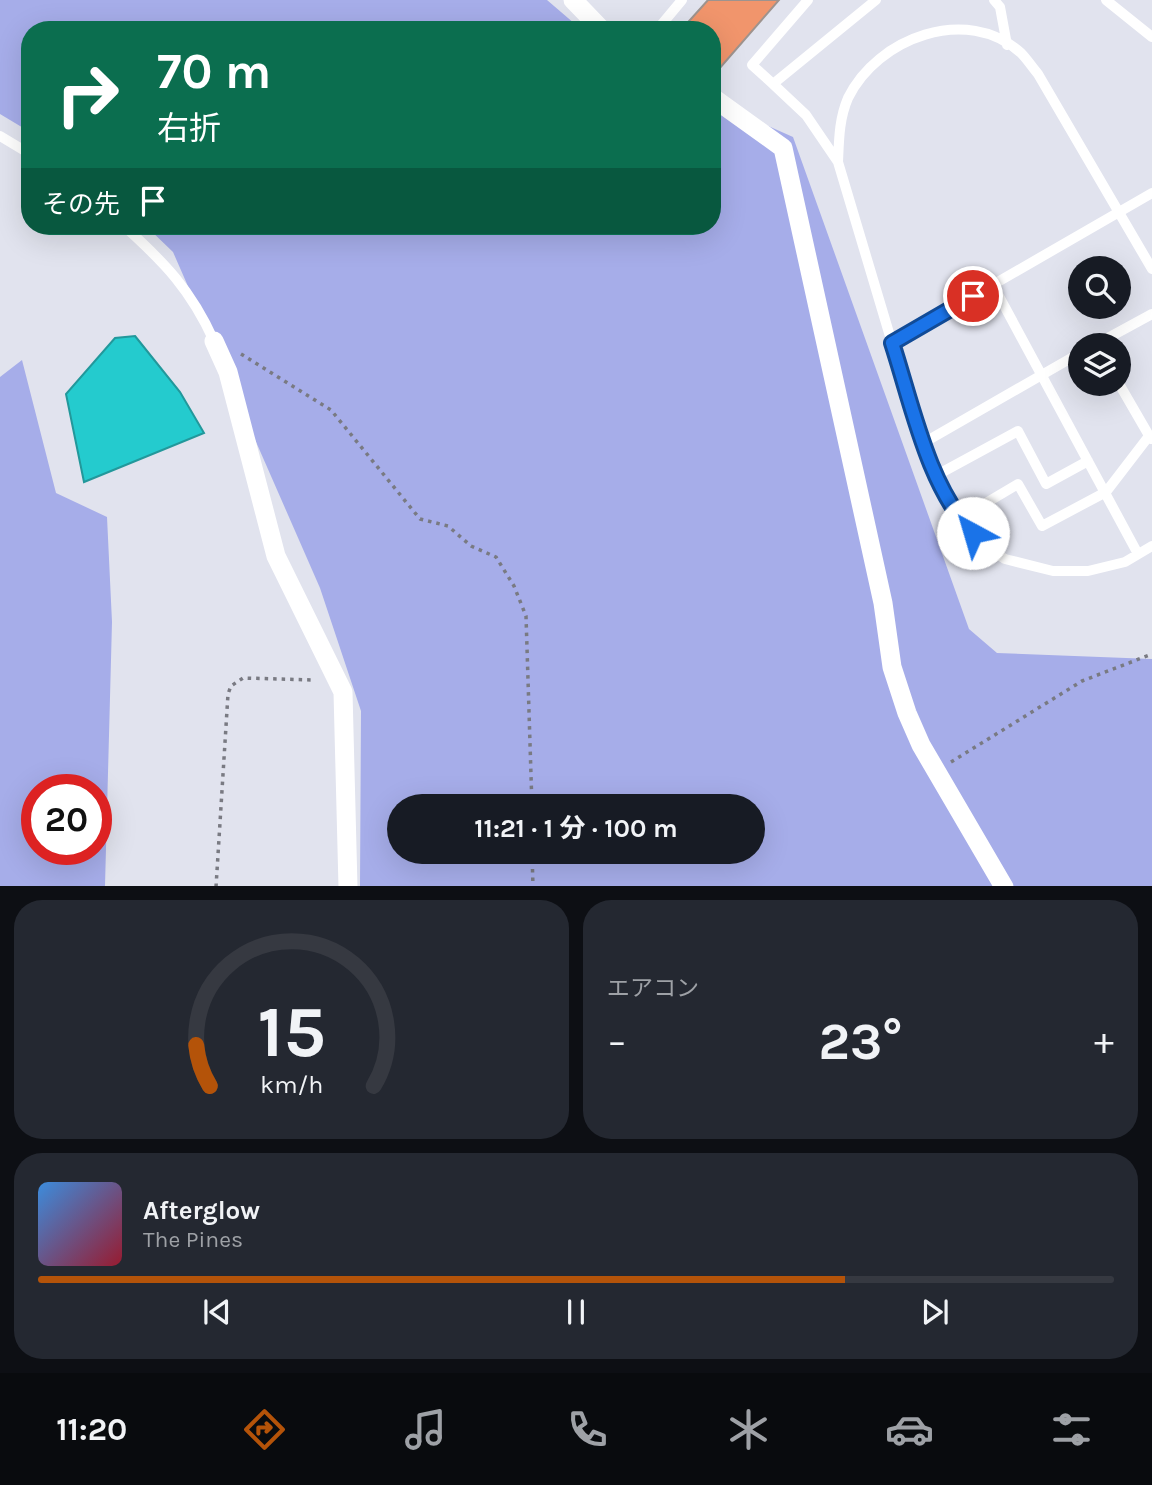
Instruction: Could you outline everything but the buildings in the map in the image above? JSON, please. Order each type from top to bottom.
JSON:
[{"type":"street","points":[[573,0],[593,21]]},
{"type":"street","points":[[721,103],[783,148],[883,603],[892,667],[921,745],[938,770],[1002,886]]},
{"type":"street","points":[[214,341],[228,372],[276,556],[335,675],[344,700],[342,729],[348,886]]},
{"type":"lane","points":[[664,21],[682,0]]},
{"type":"lane","points":[[808,0],[752,65],[806,114],[838,162],[892,343],[925,442],[937,475],[959,519],[986,547],[1006,559],[1035,568],[1088,571],[1125,562],[1152,546]]},
{"type":"lane","points":[[773,84],[876,0]]},
{"type":"lane","points":[[994,0],[1000,7],[1007,45]]},
{"type":"lane","points":[[1106,0],[1152,37]]},
{"type":"lane","points":[[838,162],[839,125],[848,98],[870,66],[898,46],[926,33],[958,29],[990,36],[1020,52],[1038,74],[1152,269]]},
{"type":"lane","points":[[0,136],[21,149]]},
{"type":"lane","points":[[892,343],[1152,193]]},
{"type":"lane","points":[[134,235],[164,262],[186,288],[214,341]]},
{"type":"lane","points":[[993,285],[1138,554]]},
{"type":"lane","points":[[1117,333],[1152,314]]},
{"type":"lane","points":[[925,442],[1068,359]]},
{"type":"lane","points":[[959,519],[1018,485],[1042,526],[1106,492],[1150,438],[1126,396]]},
{"type":"lane","points":[[937,475],[1018,431],[1046,484],[1088,461]]},
{"type":"path","points":[[214,341],[256,362],[331,410],[419,519],[448,526],[471,546],[496,556],[514,586],[526,615],[532,794]]},
{"type":"path","points":[[938,770],[1082,681],[1152,654]]},
{"type":"path","points":[[215,886],[228,694],[231,686],[243,678],[317,680],[335,675]]},
{"type":"path","points":[[532,864],[533,886]]},
{"type":"shaded area","points":[[0,0],[547,0],[572,21],[21,21],[21,127],[0,114]]},
{"type":"shaded area","points":[[721,105],[793,137],[969,629],[997,653],[1152,659],[1152,886],[360,886],[361,711],[320,588],[173,252],[155,235],[721,235]]},
{"type":"shaded area","points":[[135,336],[180,392],[204,433],[84,482],[66,394],[115,338]]},
{"type":"shaded area","points":[[22,360],[56,493],[107,517],[112,622],[108,774],[21,774],[21,865],[106,865],[105,886],[0,886],[0,377]]},
{"type":"route","points":[[973,296],[892,343],[944,494],[959,519],[973,533]]}]
